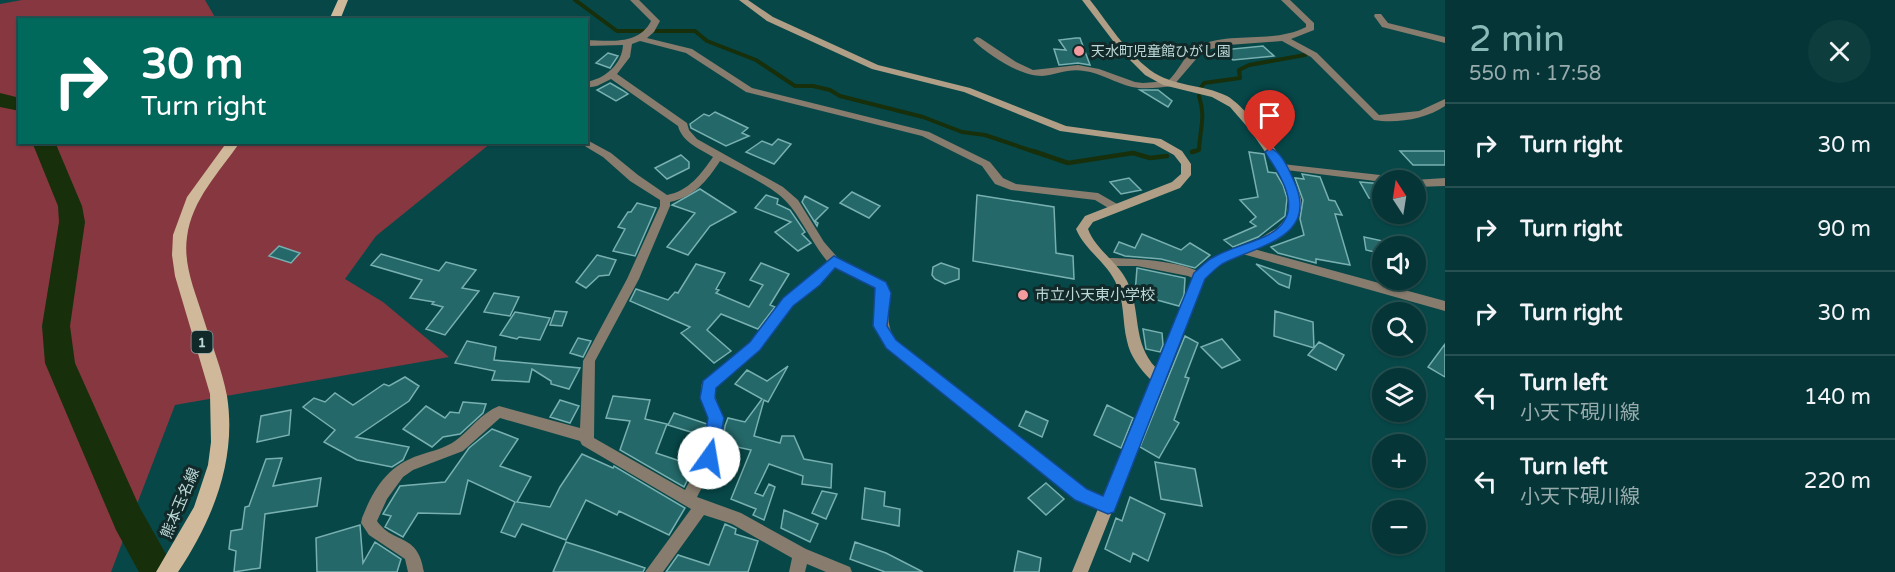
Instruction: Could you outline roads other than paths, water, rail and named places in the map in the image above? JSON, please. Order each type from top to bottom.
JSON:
[{"type":"main road","points":[[335,18],[343,0]]},
{"type":"main road","name":"熊本玉名線","points":[[166,572],[181,551],[214,478],[220,447],[218,395],[184,279],[179,237],[186,212],[206,177],[232,144]]},
{"type":"street","points":[[588,42],[627,41],[648,33],[656,21],[634,0]]},
{"type":"street","points":[[743,0],[770,19],[856,60],[967,90],[1064,129],[1157,141],[1178,153],[1186,164],[1186,175],[1176,185],[1089,219],[1082,229],[1090,243],[1109,262],[1127,294],[1132,342],[1136,353],[1157,378]]},
{"type":"street","points":[[1080,572],[1199,277],[1216,261],[1274,237],[1289,223],[1296,209],[1294,194],[1282,167],[1237,109],[1225,99],[1168,84],[1136,62],[1086,0]]},
{"type":"street","points":[[977,40],[1026,71],[1040,73],[1070,67],[1084,68],[1136,86],[1151,88],[1168,84],[1180,77],[1198,50],[1211,45],[1286,39],[1311,27],[1310,23],[1285,0]]},
{"type":"street","points":[[1378,16],[1386,25],[1445,39]]},
{"type":"street","points":[[648,33],[689,51],[749,90],[925,134],[986,164],[999,181],[1015,187],[1098,197],[1115,208]]},
{"type":"street","points":[[1286,39],[1314,55],[1377,118],[1417,116],[1433,111],[1445,102]]},
{"type":"street","points":[[588,85],[598,84],[613,75],[628,49],[627,41]]},
{"type":"street","points":[[613,75],[683,125],[684,131],[693,141],[780,190],[794,202],[820,246],[834,261],[881,285],[884,293],[880,326],[891,344],[1081,495],[1108,506]]},
{"type":"street","points":[[587,144],[607,155],[634,178],[665,199],[678,197],[691,190],[702,180],[718,157]]},
{"type":"street","points":[[1282,167],[1326,172],[1352,172],[1372,176]]},
{"type":"street","points":[[1426,183],[1445,182]]},
{"type":"street","points":[[665,199],[665,206],[633,279],[589,361],[586,435],[590,443],[694,503],[736,518],[801,554],[844,572]]},
{"type":"street","points":[[1243,250],[1445,306]]},
{"type":"street","points":[[653,572],[694,503],[709,458],[716,418],[707,398],[708,385],[755,346],[788,302],[815,281],[834,261]]},
{"type":"street","points":[[1109,262],[1137,262],[1191,272],[1199,277]]},
{"type":"street","points":[[416,572],[414,558],[407,548],[377,533],[369,523],[370,513],[399,470],[457,448],[483,426],[493,414],[499,412],[574,434],[586,435]]},
{"type":"street","points":[[797,572],[801,554]]},
{"type":"waterway","points":[[575,0],[617,31],[695,31],[707,41],[756,60],[795,86],[813,86],[830,90],[840,96],[923,117],[962,132],[985,135],[1038,153]]},
{"type":"waterway","points":[[1200,89],[1204,83],[1240,78],[1239,70],[1249,65],[1305,55]]},
{"type":"waterway","points":[[1195,151],[1192,152],[1199,150],[1202,117],[1199,96]]},
{"type":"waterway","points":[[0,100],[18,104]]},
{"type":"waterway","points":[[44,144],[70,206],[72,222],[56,326],[60,363],[128,519],[158,572]]},
{"type":"waterway","points":[[1033,151],[1068,163],[1133,153],[1150,158],[1167,156]]},
{"type":"place","name":"天水町児童館ひがし園","points":[[1079,51]]},
{"type":"place","name":"市立小天東小学校","points":[[1023,295]]}]
